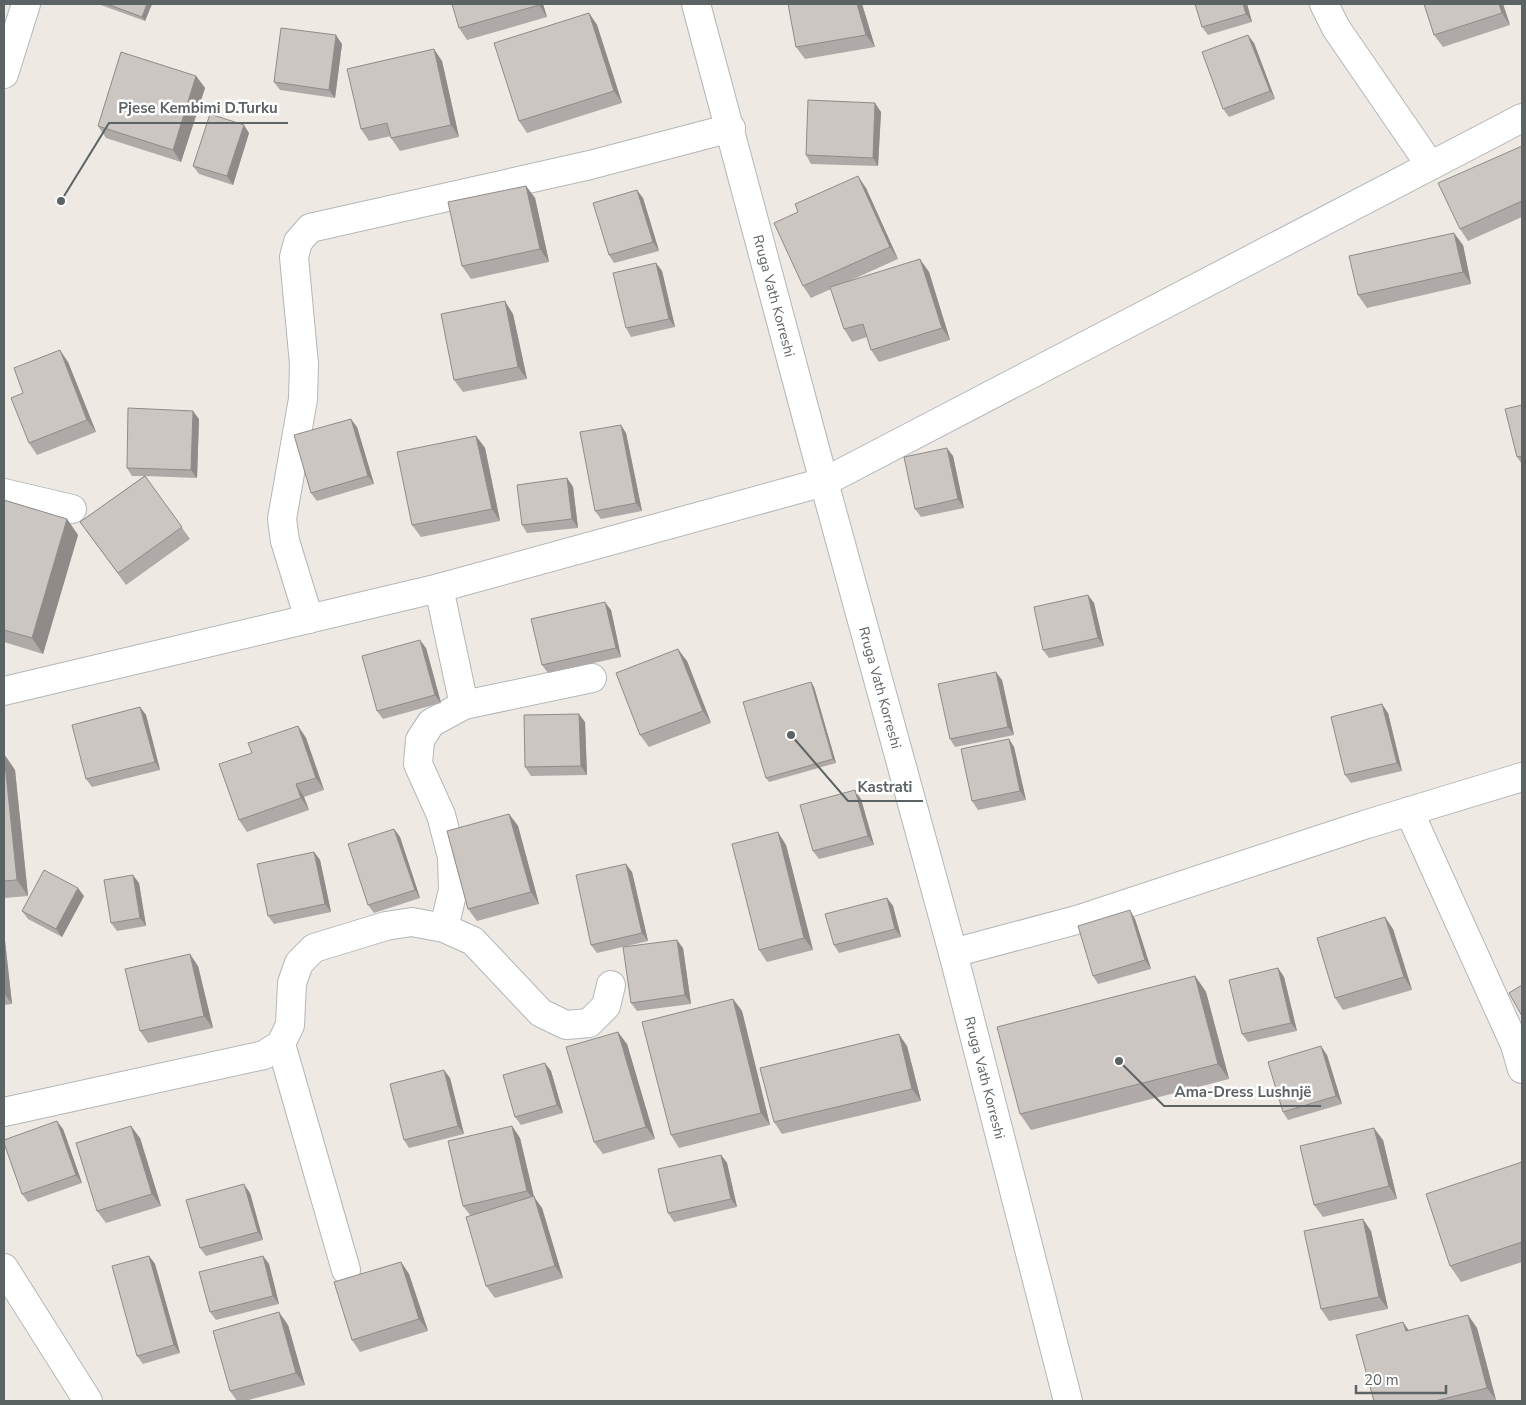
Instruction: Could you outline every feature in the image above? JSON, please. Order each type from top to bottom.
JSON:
[{"type":"street","points":[[4,74],[26,4]]},
{"type":"street","name":"Rruga Vath Korreshi","points":[[696,4],[953,953],[1068,1401]]},
{"type":"street","points":[[1324,4],[1336,28],[1430,165]]},
{"type":"street","points":[[4,691],[438,588],[824,482],[1522,118]]},
{"type":"street","points":[[308,619],[285,542],[282,519],[303,399],[304,364],[294,258],[298,242],[310,228],[590,165],[731,128]]},
{"type":"street","points":[[4,493],[72,509]]},
{"type":"street","points":[[438,588],[464,705]]},
{"type":"street","points":[[444,928],[453,890],[452,857],[441,815],[418,764],[420,740],[430,723],[464,705],[592,678]]},
{"type":"street","points":[[953,953],[1080,919],[1409,811],[1522,777]]},
{"type":"street","points":[[1409,811],[1515,1046],[1522,1069]]},
{"type":"street","points":[[4,1112],[264,1055],[281,1044],[290,1025],[292,983],[298,963],[314,948],[386,926],[412,922],[444,928],[473,941],[541,1013],[566,1025],[589,1022],[606,1006],[611,985]]},
{"type":"street","points":[[281,1044],[346,1270]]},
{"type":"street","points":[[4,1268],[88,1401]]},
{"type":"building","points":[[107,4],[147,4],[142,17]]},
{"type":"building","points":[[452,4],[538,4],[539,5],[459,28]]},
{"type":"building","points":[[788,4],[857,4],[866,35],[796,47]]},
{"type":"building","points":[[1195,4],[1243,4],[1246,14],[1202,27]]},
{"type":"building","points":[[1424,4],[1499,4],[1502,13],[1434,35]]},
{"type":"building","points":[[589,13],[614,91],[519,121],[494,43]]},
{"type":"building","points":[[281,28],[336,35],[329,90],[274,82]]},
{"type":"building","points":[[1248,35],[1270,91],[1223,109],[1202,52]]},
{"type":"building","points":[[434,49],[451,125],[391,138],[387,123],[361,129],[347,69]]},
{"type":"building","points":[[121,52],[196,76],[173,150],[98,126]]},
{"type":"building","points":[[808,100],[875,103],[873,158],[806,155]]},
{"type":"building","points":[[210,114],[244,125],[227,176],[193,166]]},
{"type":"building","points":[[1522,146],[1522,201],[1460,229],[1438,183]]},
{"type":"building","points":[[858,176],[890,247],[803,286],[774,223],[798,212],[795,204]]},
{"type":"building","points":[[526,186],[540,249],[462,266],[448,202]]},
{"type":"building","points":[[637,190],[653,242],[609,255],[593,203]]},
{"type":"building","points":[[1454,233],[1463,272],[1358,295],[1349,256]]},
{"type":"building","points":[[920,259],[942,328],[871,350],[863,324],[844,329],[830,287]]},
{"type":"building","points":[[656,263],[669,319],[626,328],[613,273]]},
{"type":"building","points":[[505,301],[518,367],[454,380],[441,314]]},
{"type":"building","points":[[60,350],[87,420],[29,443],[11,398],[23,393],[14,368]]},
{"type":"building","points":[[1522,405],[1522,456],[1517,457],[1505,409]]},
{"type":"building","points":[[128,408],[193,411],[191,470],[127,468]]},
{"type":"building","points":[[351,419],[368,476],[311,493],[294,435]]},
{"type":"building","points":[[621,425],[636,503],[595,511],[580,432]]},
{"type":"building","points":[[476,436],[492,509],[412,525],[397,452]]},
{"type":"building","points":[[947,448],[958,499],[915,509],[904,457]]},
{"type":"building","points":[[145,476],[182,527],[118,573],[80,522]]},
{"type":"building","points":[[567,478],[572,519],[522,525],[517,485]]},
{"type":"building","points":[[4,500],[67,519],[32,638],[4,630]]},
{"type":"building","points":[[1088,595],[1098,638],[1043,650],[1034,607]]},
{"type":"building","points":[[605,602],[616,648],[542,665],[531,619]]},
{"type":"building","points":[[420,640],[435,695],[377,711],[362,656]]},
{"type":"building","points":[[678,649],[703,711],[640,735],[616,673]]},
{"type":"building","points":[[996,672],[1008,727],[950,739],[938,684]]},
{"type":"building","points":[[811,682],[833,759],[766,778],[743,702]]},
{"type":"building","points":[[1382,704],[1397,763],[1345,775],[1331,717]]},
{"type":"building","points":[[140,707],[155,762],[86,779],[72,725]]},
{"type":"building","points":[[579,714],[581,766],[525,767],[524,715]]},
{"type":"building","points":[[298,726],[316,778],[296,784],[301,798],[239,820],[219,764],[252,753],[248,743]]},
{"type":"building","points":[[1009,739],[1020,791],[972,801],[961,749]]},
{"type":"building","points":[[4,754],[17,880],[4,881]]},
{"type":"building","points":[[855,790],[868,836],[813,851],[800,805]]},
{"type":"building","points":[[509,814],[531,892],[468,909],[447,831]]},
{"type":"building","points":[[394,829],[415,890],[368,905],[348,844]]},
{"type":"building","points":[[778,832],[804,938],[759,950],[732,844]]},
{"type":"building","points":[[314,852],[325,904],[268,916],[257,864]]},
{"type":"building","points":[[626,864],[642,933],[591,945],[576,875]]},
{"type":"building","points":[[44,870],[78,888],[56,929],[22,911]]},
{"type":"building","points":[[133,875],[140,918],[111,923],[104,880]]},
{"type":"building","points":[[887,898],[895,929],[834,945],[825,914]]},
{"type":"building","points":[[1130,910],[1145,960],[1093,976],[1078,926]]},
{"type":"building","points":[[1385,917],[1404,977],[1335,998],[1317,938]]},
{"type":"building","points":[[677,940],[685,995],[631,1003],[623,947]]},
{"type":"building","points":[[190,954],[204,1016],[140,1031],[125,969]]},
{"type":"building","points":[[1278,968],[1291,1023],[1242,1034],[1229,980]]},
{"type":"building","points":[[1195,976],[1218,1064],[1020,1114],[997,1027]]},
{"type":"building","points":[[1522,985],[1522,1016],[1509,993]]},
{"type":"building","points":[[733,999],[761,1113],[671,1135],[642,1022]]},
{"type":"building","points":[[618,1032],[646,1127],[594,1142],[566,1047]]},
{"type":"building","points":[[899,1034],[912,1089],[774,1122],[760,1068]]},
{"type":"building","points":[[1321,1046],[1336,1096],[1283,1112],[1268,1062]]},
{"type":"building","points":[[545,1063],[557,1105],[515,1117],[503,1075]]},
{"type":"building","points":[[444,1070],[458,1126],[404,1140],[390,1084]]},
{"type":"building","points":[[57,1121],[76,1175],[22,1194],[4,1140]]},
{"type":"building","points":[[131,1126],[152,1194],[97,1211],[76,1143]]},
{"type":"building","points":[[512,1126],[527,1191],[463,1206],[448,1141]]},
{"type":"building","points":[[1374,1128],[1389,1186],[1314,1205],[1300,1146]]},
{"type":"building","points":[[721,1155],[731,1199],[668,1213],[658,1169]]},
{"type":"building","points":[[1522,1162],[1522,1242],[1450,1266],[1426,1194]]},
{"type":"building","points":[[244,1184],[258,1232],[200,1248],[186,1200]]},
{"type":"building","points":[[534,1196],[555,1266],[486,1286],[466,1217]]},
{"type":"building","points":[[1363,1219],[1379,1297],[1321,1309],[1304,1231]]},
{"type":"building","points":[[149,1256],[174,1345],[137,1356],[112,1266]]},
{"type":"building","points":[[263,1256],[273,1296],[210,1312],[199,1272]]},
{"type":"building","points":[[401,1262],[419,1319],[352,1340],[334,1282]]},
{"type":"building","points":[[279,1312],[296,1373],[230,1391],[213,1331]]},
{"type":"building","points":[[1468,1315],[1487,1388],[1435,1401],[1374,1401],[1356,1335],[1403,1322],[1406,1331]]},
{"type":"place","name":"Pjese Kembimi D.Turku","points":[[61,201]]},
{"type":"place","name":"Kastrati","points":[[791,735]]},
{"type":"place","name":"Ama-Dress Lushnjë","points":[[1119,1061]]}]
